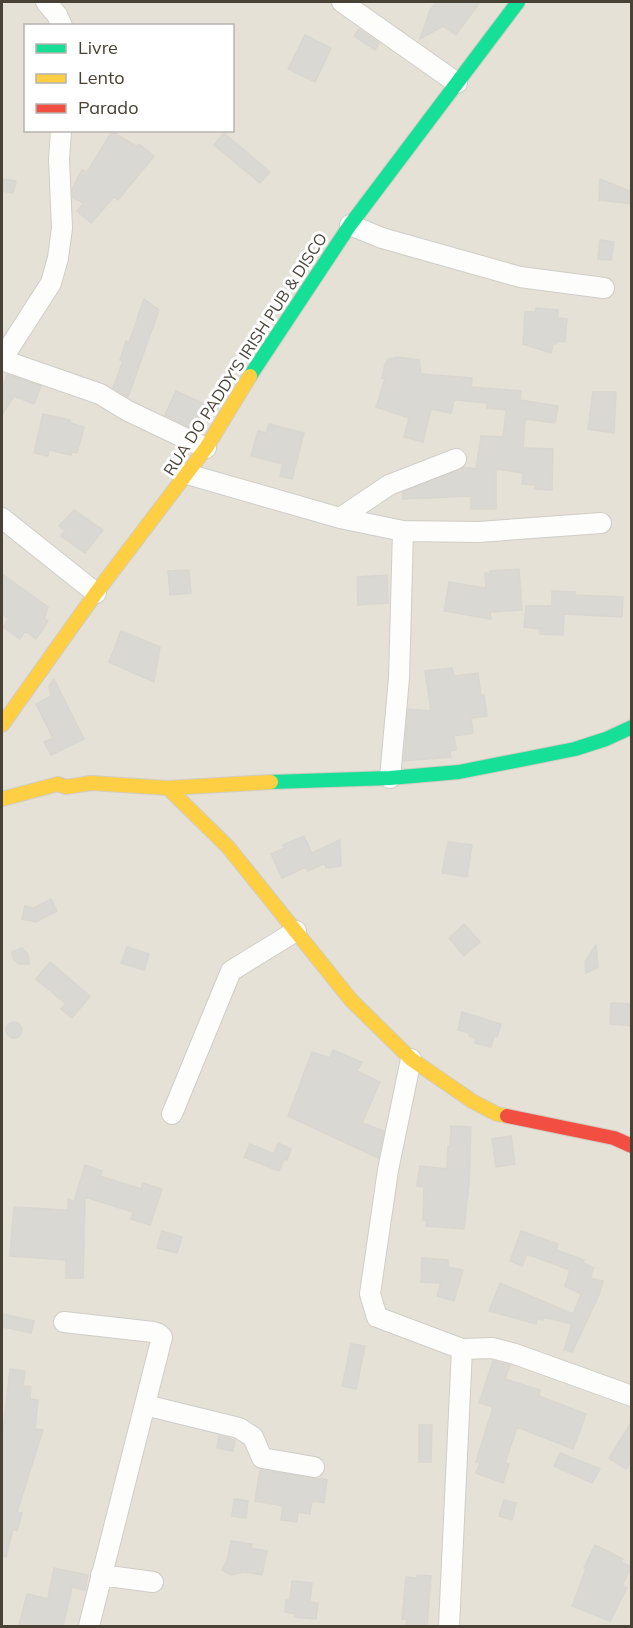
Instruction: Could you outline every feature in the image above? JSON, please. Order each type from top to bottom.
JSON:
[{"type":"street","points":[[46,2],[61,24]]},
{"type":"street","points":[[342,2],[457,83]]},
{"type":"street","name":"RUA DO PADDY'S IRISH PUB & DISCO","points":[[2,725],[96,593],[207,448],[269,345],[350,225],[518,2]]},
{"type":"street","points":[[61,132],[59,160],[62,228],[58,258],[51,283],[2,360],[100,394],[128,411],[207,448]]},
{"type":"street","points":[[350,225],[382,238],[520,277],[604,288]]},
{"type":"street","points":[[340,518],[389,485],[456,459]]},
{"type":"street","points":[[187,474],[340,518],[403,531],[477,532],[602,523]]},
{"type":"street","points":[[2,518],[96,593]]},
{"type":"street","points":[[390,778],[399,678],[403,531]]},
{"type":"street","points":[[2,799],[58,784],[66,787],[91,783],[168,788],[390,778],[459,772],[575,749],[606,739],[632,727]]},
{"type":"street","points":[[168,788],[228,847],[351,1000],[411,1059],[472,1101],[497,1114],[614,1138],[632,1146]]},
{"type":"street","points":[[172,1114],[231,971],[296,931]]},
{"type":"street","points":[[411,1059],[388,1170],[370,1294],[377,1317],[462,1349],[492,1348],[515,1354],[632,1396]]},
{"type":"street","points":[[64,1322],[159,1334],[162,1337],[89,1626]]},
{"type":"street","points":[[449,1626],[462,1349]]},
{"type":"street","points":[[145,1404],[239,1428],[253,1437],[262,1458],[314,1467]]},
{"type":"street","points":[[101,1575],[153,1582]]},
{"type":"shaded area","points":[[2,2],[631,2],[631,1626],[2,1626]]},
{"type":"building","points":[[437,2],[480,2],[456,35],[443,26],[420,39],[430,10]]},
{"type":"building","points":[[359,29],[379,43],[375,50],[354,36]]},
{"type":"building","points":[[305,35],[331,48],[315,82],[288,69]]},
{"type":"building","points":[[111,132],[137,147],[139,144],[154,156],[118,200],[114,197],[91,223],[77,211],[84,203],[73,198],[72,189],[82,170],[87,172]]},
{"type":"building","points":[[224,133],[270,172],[260,183],[214,145]]},
{"type":"building","points":[[4,179],[16,181],[13,193],[2,191]]},
{"type":"building","points":[[600,179],[632,192],[632,204],[599,200]]},
{"type":"building","points":[[600,240],[614,242],[611,260],[598,259]]},
{"type":"building","points":[[144,299],[159,310],[128,397],[113,388],[123,361],[120,360],[126,341],[129,343]]},
{"type":"building","points":[[536,308],[558,310],[558,318],[567,319],[565,342],[557,341],[553,344],[551,353],[523,344],[525,312],[535,312]]},
{"type":"building","points":[[397,357],[419,360],[421,374],[472,378],[471,387],[521,391],[520,400],[558,406],[555,423],[525,419],[523,448],[553,449],[552,490],[535,489],[535,485],[522,484],[523,473],[496,469],[496,509],[471,509],[471,496],[403,499],[403,492],[464,467],[476,469],[481,436],[503,437],[506,410],[487,408],[487,403],[454,400],[451,413],[431,409],[423,442],[404,437],[409,418],[376,407],[385,379],[382,378],[385,364],[389,359]]},
{"type":"building","points":[[7,374],[41,386],[34,404],[14,396],[2,415],[2,391]]},
{"type":"building","points":[[176,391],[209,406],[202,420],[198,418],[193,429],[165,415]]},
{"type":"building","points":[[593,392],[616,392],[614,433],[588,429]]},
{"type":"building","points":[[43,414],[70,420],[70,423],[84,427],[77,453],[72,452],[71,455],[49,450],[48,456],[34,453]]},
{"type":"building","points":[[269,424],[304,433],[292,479],[280,476],[283,464],[251,456],[258,431],[266,433]]},
{"type":"building","points":[[74,510],[103,530],[85,553],[61,536],[65,531],[59,526]]},
{"type":"building","points":[[519,569],[522,610],[490,612],[491,619],[444,611],[449,582],[486,588],[485,573]]},
{"type":"building","points":[[189,570],[191,593],[170,595],[168,571]]},
{"type":"building","points":[[2,574],[48,607],[44,618],[48,621],[36,639],[25,631],[20,639],[3,627],[9,619],[2,614]]},
{"type":"building","points":[[387,575],[388,603],[358,605],[357,577]]},
{"type":"building","points":[[552,591],[575,592],[575,595],[623,597],[622,617],[564,614],[563,635],[540,634],[540,629],[524,627],[526,606],[552,606]]},
{"type":"building","points":[[121,631],[160,647],[154,682],[109,662]]},
{"type":"building","points":[[452,668],[454,676],[478,673],[487,716],[471,718],[473,733],[454,736],[456,750],[450,751],[451,757],[404,761],[408,709],[431,711],[425,671]]},
{"type":"building","points":[[54,679],[84,739],[51,755],[44,742],[53,738],[36,704],[51,696],[49,686]]},
{"type":"building","points":[[304,836],[312,853],[340,840],[341,866],[326,868],[325,863],[308,871],[306,867],[282,878],[271,854],[285,848],[283,845]]},
{"type":"building","points":[[448,842],[472,845],[467,877],[442,873]]},
{"type":"building","points":[[51,899],[57,911],[36,922],[22,919],[25,906],[34,908]]},
{"type":"building","points":[[464,924],[480,942],[464,956],[449,938]]},
{"type":"building","points":[[596,945],[598,967],[586,973],[585,962]]},
{"type":"building","points":[[127,947],[149,954],[144,970],[121,963]]},
{"type":"building","points":[[22,948],[28,954],[29,964],[19,964],[13,959],[12,952]]},
{"type":"building","points":[[50,962],[90,996],[72,1018],[61,1009],[66,1004],[36,979]]},
{"type":"building","points":[[611,1003],[632,1004],[632,1026],[610,1024]]},
{"type":"building","points":[[462,1012],[501,1024],[491,1047],[475,1043],[476,1038],[469,1036],[470,1033],[458,1030]]},
{"type":"building","points":[[14,1022],[22,1030],[14,1038],[6,1030]]},
{"type":"building","points":[[333,1050],[362,1062],[357,1071],[380,1082],[362,1123],[384,1131],[378,1158],[288,1116],[312,1052],[330,1058]]},
{"type":"building","points":[[451,1126],[471,1127],[469,1184],[464,1229],[426,1226],[427,1220],[423,1220],[424,1187],[417,1186],[420,1166],[447,1169]]},
{"type":"building","points":[[511,1136],[515,1164],[496,1167],[492,1139]]},
{"type":"building","points":[[278,1143],[291,1149],[279,1171],[244,1157],[250,1144],[274,1154]]},
{"type":"building","points":[[85,1165],[102,1171],[100,1176],[141,1189],[143,1183],[162,1189],[150,1225],[131,1219],[133,1212],[85,1197],[83,1278],[66,1278],[66,1260],[10,1256],[14,1207],[68,1210],[68,1199],[74,1202]]},
{"type":"building","points":[[162,1231],[182,1237],[177,1253],[157,1248]]},
{"type":"building","points":[[521,1231],[558,1244],[556,1250],[584,1260],[583,1263],[594,1268],[590,1278],[603,1281],[599,1295],[572,1352],[564,1350],[572,1324],[543,1317],[543,1320],[537,1318],[536,1324],[489,1311],[500,1283],[573,1314],[581,1294],[565,1286],[570,1270],[527,1254],[522,1266],[510,1261]]},
{"type":"building","points":[[422,1258],[448,1260],[448,1267],[463,1270],[454,1301],[437,1296],[441,1283],[421,1282]]},
{"type":"building","points":[[2,1314],[34,1321],[31,1333],[3,1327]]},
{"type":"building","points":[[351,1344],[365,1346],[356,1389],[342,1386]]},
{"type":"building","points":[[493,1361],[510,1365],[505,1379],[540,1390],[539,1396],[586,1414],[573,1449],[517,1427],[505,1463],[509,1464],[503,1483],[476,1473],[480,1463],[476,1462],[493,1407],[479,1403]]},
{"type":"building","points":[[10,1369],[25,1371],[23,1386],[31,1387],[30,1399],[38,1400],[35,1429],[43,1430],[17,1512],[22,1513],[17,1531],[13,1529],[6,1557],[2,1556],[2,1441]]},
{"type":"building","points":[[632,1421],[632,1459],[626,1469],[609,1458]]},
{"type":"building","points":[[419,1425],[432,1425],[431,1462],[419,1462]]},
{"type":"building","points":[[219,1436],[235,1440],[233,1451],[217,1448]]},
{"type":"building","points":[[560,1453],[600,1469],[592,1483],[554,1466]]},
{"type":"building","points":[[260,1470],[327,1480],[324,1503],[312,1501],[310,1514],[298,1512],[297,1522],[281,1520],[283,1506],[255,1501]]},
{"type":"building","points":[[234,1499],[248,1501],[246,1518],[232,1516]]},
{"type":"building","points":[[504,1500],[516,1503],[512,1520],[499,1516]]},
{"type":"building","points":[[231,1541],[252,1544],[251,1548],[267,1551],[262,1575],[244,1572],[231,1575],[222,1570],[227,1561]]},
{"type":"building","points":[[595,1545],[623,1559],[621,1562],[631,1567],[622,1586],[627,1588],[610,1621],[572,1606],[586,1569],[584,1568]]},
{"type":"building","points":[[54,1568],[88,1575],[85,1590],[72,1587],[63,1626],[19,1626],[27,1594],[48,1599]]},
{"type":"building","points":[[417,1575],[431,1576],[427,1626],[406,1626],[407,1620],[402,1619],[406,1577],[417,1578]]},
{"type":"building","points":[[292,1581],[312,1583],[310,1602],[318,1603],[316,1619],[295,1617],[295,1614],[285,1612],[286,1600],[290,1600]]},
{"type":"traffic: fast","points":[[250,376],[350,225],[518,2]]},
{"type":"traffic: fast","points":[[271,782],[390,778],[459,772],[575,749],[606,739],[632,727]]},
{"type":"traffic: slow","points":[[2,725],[96,593],[206,448],[250,376]]},
{"type":"traffic: slow","points":[[2,799],[58,784],[66,787],[91,783],[168,788],[271,782]]},
{"type":"traffic: slow","points":[[168,788],[228,847],[351,1000],[411,1059],[472,1101],[497,1114],[507,1116]]},
{"type":"traffic: jam","points":[[507,1116],[614,1138],[632,1146]]}]
